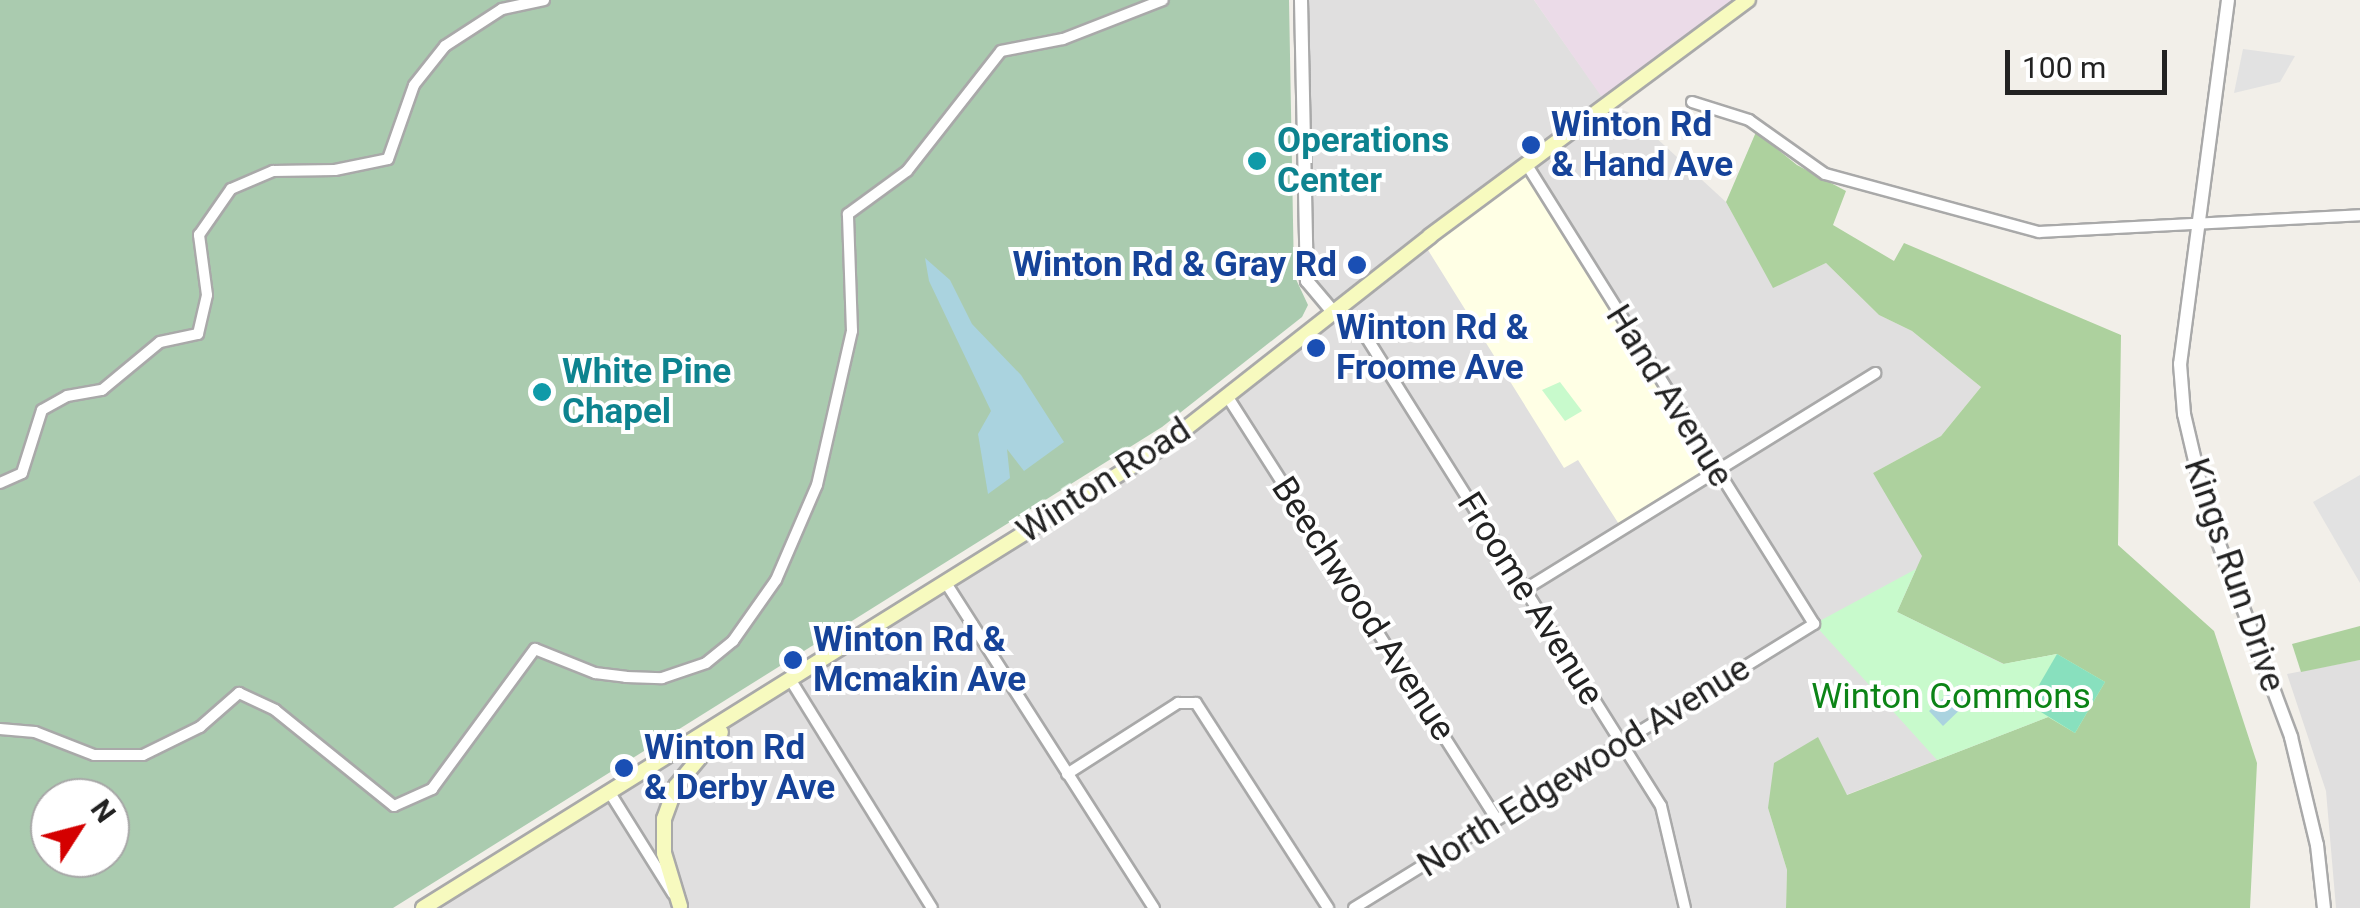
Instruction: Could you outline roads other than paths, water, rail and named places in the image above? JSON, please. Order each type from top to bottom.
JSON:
[{"type":"main road","name":"Winton Road","points":[[423,908],[734,717],[1229,399],[1334,313],[1748,0]]},
{"type":"main road","points":[[681,907],[664,853],[668,802],[734,717]]},
{"type":"street","points":[[0,483],[22,473],[36,419],[52,402],[102,390],[142,352],[198,334],[207,296],[198,235],[231,189],[273,171],[335,170],[388,159],[414,85],[445,46],[502,9],[544,0]]},
{"type":"street","points":[[0,728],[35,732],[94,755],[143,755],[200,727],[239,693],[275,710],[394,806],[432,788],[535,649],[595,673],[626,677],[662,678],[706,664],[734,641],[776,580],[817,484],[852,331],[848,214],[907,171],[1002,51],[1062,39],[1163,0]]},
{"type":"street","points":[[1301,0],[1308,281],[1334,313]]},
{"type":"street","name":"Kings Run Drive","points":[[2228,0],[2180,364],[2189,444],[2207,512],[2291,737],[2317,845],[2324,908]]},
{"type":"street","points":[[1692,102],[1749,120],[1825,174],[2014,228],[2059,234],[2360,215]]},
{"type":"street","name":"Hand Avenue","points":[[1526,166],[1814,624]]},
{"type":"street","name":"Froome Avenue","points":[[1334,313],[1365,335],[1665,814],[1685,908]]},
{"type":"street","points":[[1524,590],[1875,373]]},
{"type":"street","name":"Beechwood Avenue","points":[[1229,399],[1497,819]]},
{"type":"street","points":[[946,582],[1154,908]]},
{"type":"street","name":"North Edgewood Avenue","points":[[1354,908],[1814,624]]},
{"type":"street","points":[[790,679],[932,908]]},
{"type":"street","points":[[1067,774],[1178,703],[1196,703],[1328,908]]},
{"type":"street","points":[[610,794],[681,907]]},
{"type":"water","points":[[925,258],[950,280],[972,324],[1021,375],[1064,442],[1024,471],[1007,449],[1010,478],[988,494],[978,434],[991,411],[929,281]]},
{"type":"water","points":[[1958,685],[1971,699],[1943,726],[1929,711]]},
{"type":"place","name":"Winton Rd & Hand Ave","points":[[1531,145]]},
{"type":"place","name":"Operations Center","points":[[1257,161]]},
{"type":"place","name":"Winton Rd & Gray Rd","points":[[1357,265]]},
{"type":"place","name":"Winton Rd & Froome Ave","points":[[1316,348]]},
{"type":"place","name":"White Pine Chapel","points":[[542,392]]},
{"type":"place","name":"Winton Rd & Mcmakin Ave","points":[[793,660]]},
{"type":"place","name":"Winton Rd & Derby Ave","points":[[624,768]]},
{"type":"park label","name":"Winton Commons","points":[[1951,697]]}]
